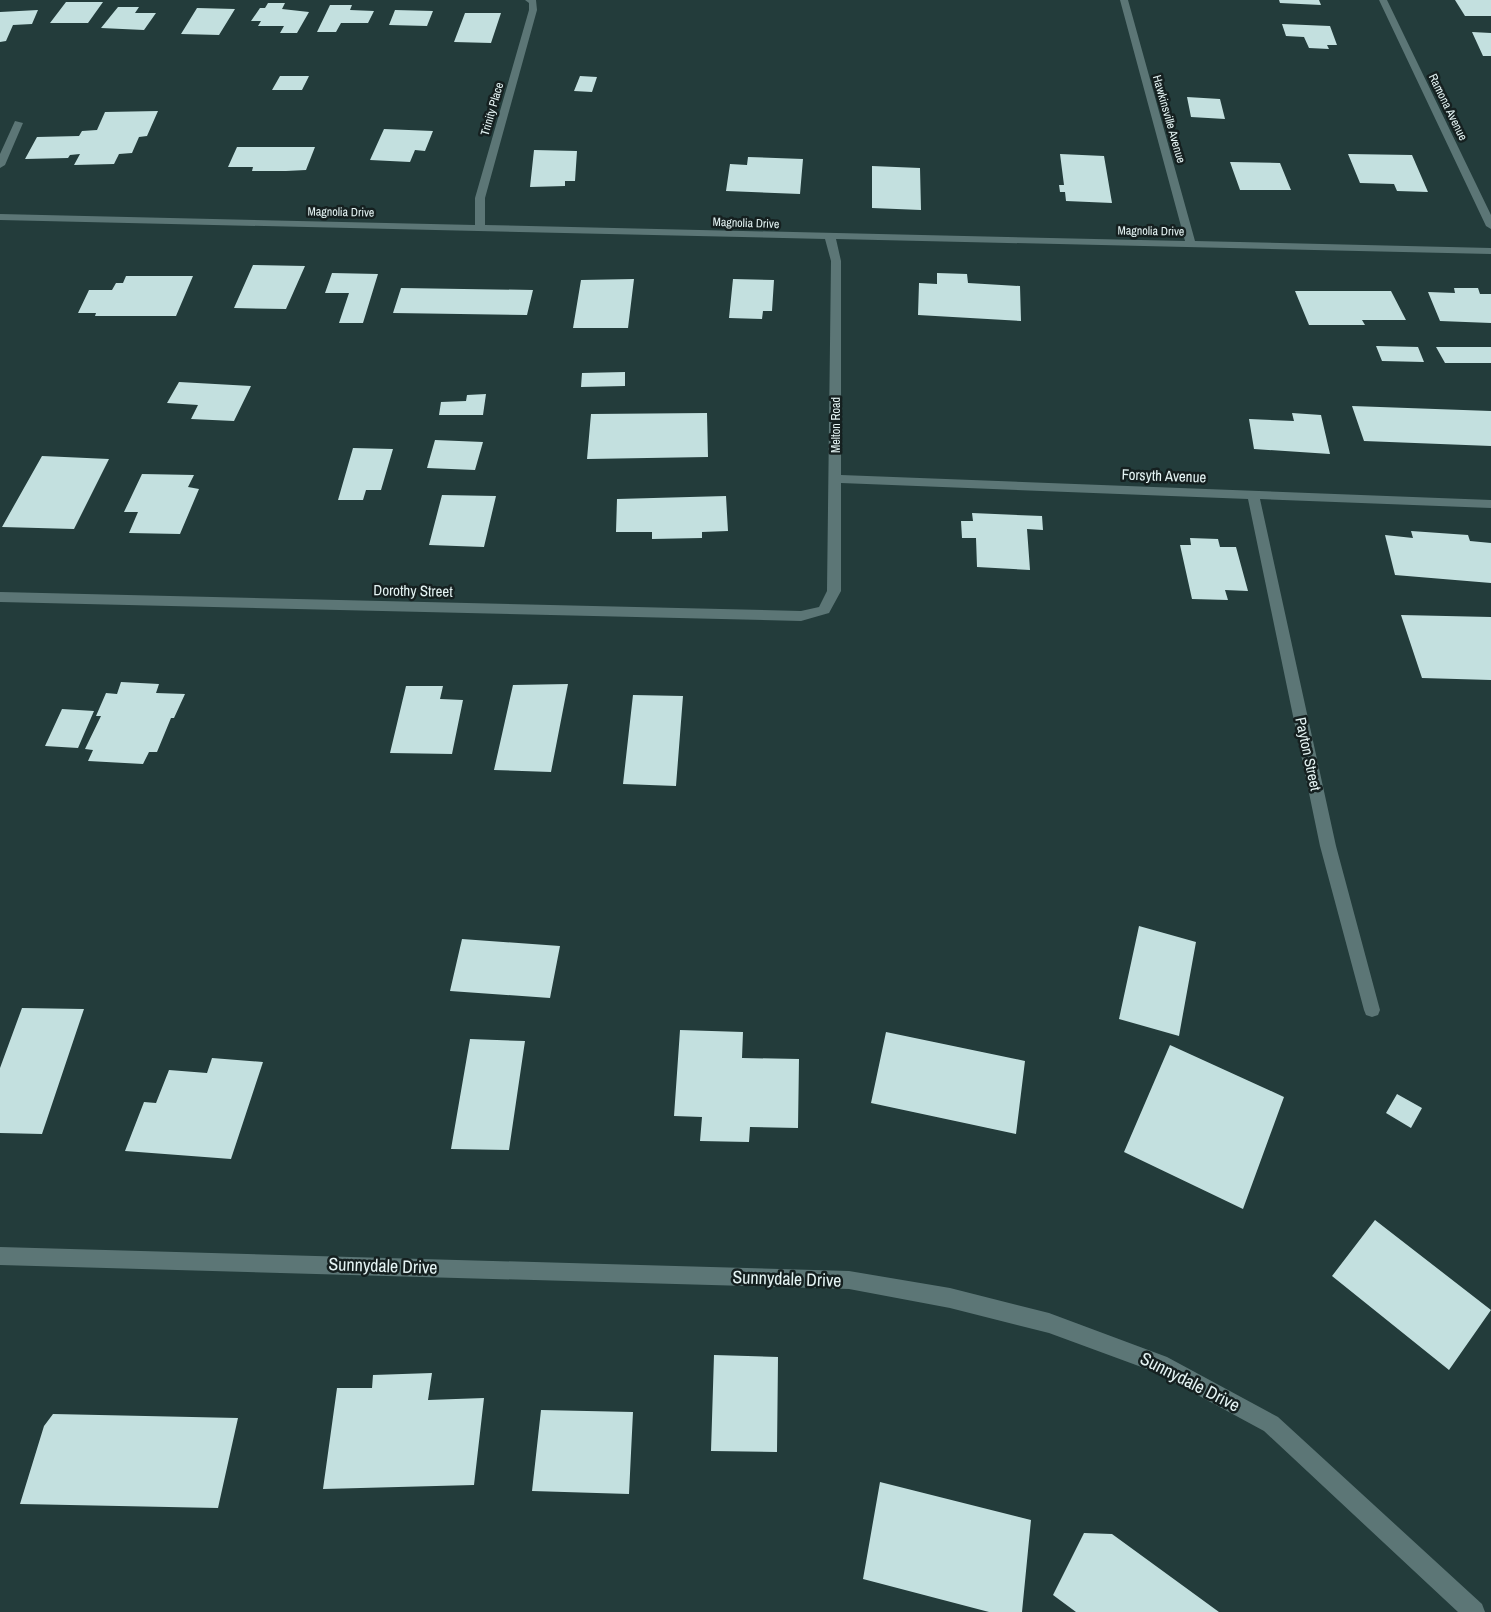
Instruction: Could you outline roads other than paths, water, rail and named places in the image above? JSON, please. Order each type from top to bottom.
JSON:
[{"type":"street","name":"Trinity Place","points":[[480,228],[480,198],[534,10],[533,2],[529,0]]},
{"type":"street","name":"Hawkinsville Avenue","points":[[1124,0],[1190,244]]},
{"type":"street","name":"Ramona Avenue","points":[[1383,0],[1491,226]]},
{"type":"street","points":[[0,165],[18,123]]},
{"type":"street","name":"Magnolia Drive","points":[[0,217],[830,238],[1491,251]]},
{"type":"street","name":"Melton Road","points":[[824,610],[834,591],[836,479],[836,261],[830,238]]},
{"type":"street","name":"Forsyth Avenue","points":[[836,479],[1491,504]]},
{"type":"street","name":"Payton Street","points":[[1253,495],[1328,846],[1372,1010]]},
{"type":"street","name":"Dorothy Street","points":[[0,597],[801,616],[824,610]]},
{"type":"street","name":"Sunnydale Drive","points":[[0,1256],[849,1280],[950,1298],[1049,1323],[1160,1364],[1271,1424],[1474,1612]]}]
